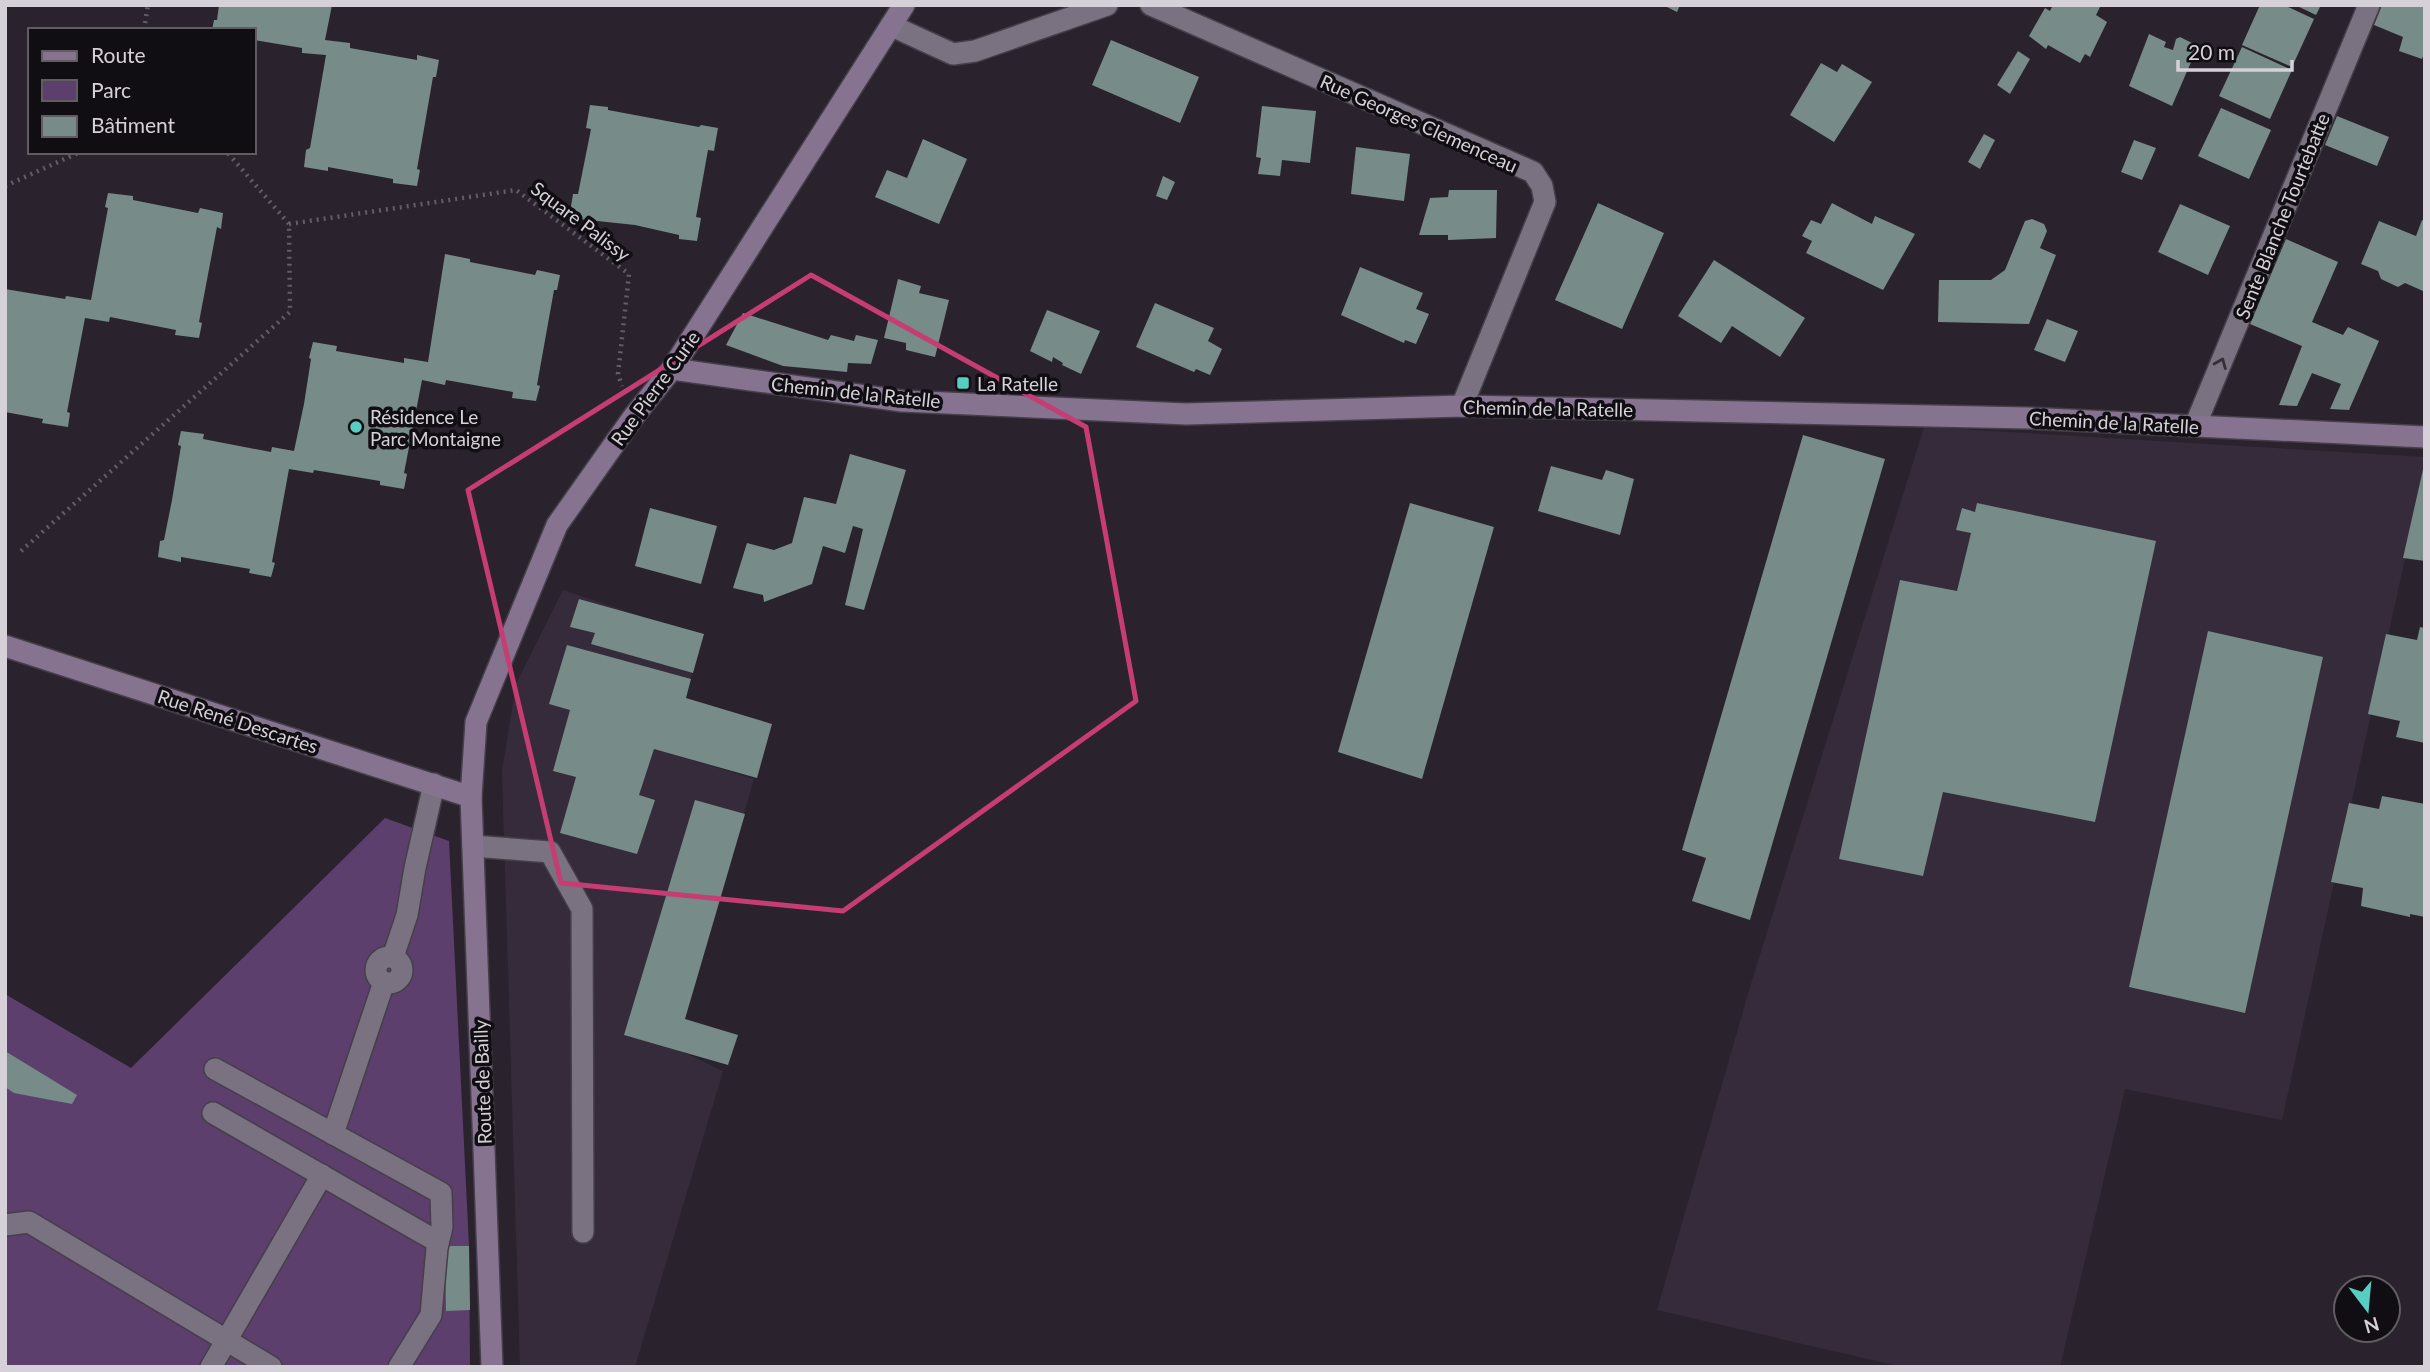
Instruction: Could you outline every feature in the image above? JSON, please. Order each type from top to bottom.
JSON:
[{"type":"street","name":"Rue Pierre Curie","points":[[471,797],[476,722],[557,525],[634,416],[672,369],[904,5]]},
{"type":"street","points":[[892,26],[953,54],[975,51],[1107,5]]},
{"type":"street","name":"Rue Georges Clemenceau","points":[[1151,5],[1533,172],[1542,186],[1545,202],[1462,406]]},
{"type":"street","name":"Sente Blanche Tourtebatte","points":[[2195,426],[2369,5]]},
{"type":"street","name":"Chemin de la Ratelle","points":[[672,369],[902,401],[1186,414],[1462,406],[2028,418],[2425,436]]},
{"type":"street","name":"Rue René Descartes","points":[[5,646],[471,797]]},
{"type":"street","points":[[334,1134],[384,982],[392,983],[401,975],[400,962],[393,957],[407,915],[434,785]]},
{"type":"street","name":"Route de Bailly","points":[[471,797],[492,1367]]},
{"type":"street","points":[[473,846],[550,852],[582,909],[583,1232]]},
{"type":"street","points":[[215,1069],[441,1193],[442,1227],[438,1242],[431,1315],[399,1367]]},
{"type":"street","points":[[213,1113],[438,1242]]},
{"type":"street","points":[[211,1367],[322,1175]]},
{"type":"street","points":[[5,1225],[29,1222],[271,1367]]},
{"type":"path","points":[[144,28],[148,5]]},
{"type":"path","points":[[5,186],[76,154]]},
{"type":"path","points":[[21,551],[290,312],[289,224],[230,154]]},
{"type":"path","name":"Square Palissy","points":[[289,224],[516,190],[629,274],[618,374],[634,416]]},
{"type":"highlighted area","points":[[811,275],[1086,427],[1136,701],[843,911],[561,883],[468,490]]},
{"type":"shaded area","points":[[1924,427],[2425,457],[2425,467],[2282,1120],[2125,1089],[2060,1367],[1902,1367],[1657,1310],[1750,987]]},
{"type":"shaded area","points":[[563,590],[701,636],[672,754],[754,779],[675,1048],[723,1071],[635,1367],[520,1367],[502,771],[516,684]]},
{"type":"green space","points":[[385,818],[449,841],[469,1246],[470,1367],[5,1367],[5,994],[131,1068]]},
{"type":"building","points":[[219,5],[332,5],[325,40],[350,43],[350,48],[417,60],[417,55],[439,60],[436,77],[433,77],[417,169],[420,170],[417,186],[328,167],[328,171],[304,167],[306,150],[310,148],[326,55],[302,53],[302,48],[256,40],[256,28],[212,28],[214,20],[217,20]]},
{"type":"building","points":[[1663,5],[1680,5],[1677,12]]},
{"type":"building","points":[[2053,5],[2101,5],[2096,15],[2107,22],[2090,57],[2085,54],[2080,63],[2048,45],[2046,49],[2029,36],[2045,8],[2050,11]]},
{"type":"building","points":[[2260,5],[2284,5],[2314,19],[2292,67],[2242,45]]},
{"type":"building","points":[[2295,5],[2321,5],[2316,15]]},
{"type":"building","points":[[2382,5],[2425,5],[2425,51],[2422,59],[2399,51],[2403,37],[2374,25]]},
{"type":"building","points":[[2149,34],[2166,42],[2164,47],[2173,50],[2176,39],[2180,37],[2198,46],[2172,106],[2129,86]]},
{"type":"building","points":[[1111,40],[1199,77],[1180,123],[1092,85]]},
{"type":"building","points":[[2242,47],[2292,70],[2270,119],[2219,96]]},
{"type":"building","points":[[2018,51],[2030,59],[2010,94],[1997,85]]},
{"type":"building","points":[[1821,63],[1837,72],[1842,64],[1872,82],[1834,142],[1790,115]]},
{"type":"building","points":[[590,105],[699,127],[701,125],[718,128],[714,151],[708,150],[696,217],[701,218],[697,241],[679,239],[679,235],[635,225],[569,218],[573,194],[578,194],[591,129],[586,128]]},
{"type":"building","points":[[1262,106],[1316,111],[1310,163],[1282,160],[1280,176],[1258,174],[1261,158],[1256,157]]},
{"type":"building","points":[[2221,108],[2271,130],[2249,179],[2198,156]]},
{"type":"building","points":[[2337,116],[2389,137],[2377,166],[2325,145]]},
{"type":"building","points":[[1984,134],[1995,140],[1980,169],[1968,162]]},
{"type":"building","points":[[923,139],[967,159],[939,224],[875,197],[887,170],[907,178]]},
{"type":"building","points":[[2134,140],[2156,148],[2142,180],[2121,172]]},
{"type":"building","points":[[1356,147],[1410,154],[1404,201],[1351,194]]},
{"type":"building","points":[[1163,176],[1175,182],[1167,200],[1156,196]]},
{"type":"building","points":[[1449,190],[1497,190],[1496,238],[1448,240],[1448,235],[1419,235],[1430,198],[1448,197]]},
{"type":"building","points":[[108,193],[133,196],[133,200],[198,213],[200,208],[223,213],[221,229],[217,227],[199,322],[202,323],[199,338],[175,335],[176,330],[110,317],[109,322],[85,318],[67,412],[70,413],[68,427],[42,423],[43,419],[5,412],[5,289],[65,299],[66,296],[91,300],[108,208],[105,207]]},
{"type":"building","points":[[1598,203],[1664,233],[1622,329],[1555,300]]},
{"type":"building","points":[[1832,203],[1872,224],[1875,216],[1915,234],[1883,290],[1806,253],[1812,241],[1802,236],[1811,220],[1821,224]]},
{"type":"building","points":[[2180,204],[2230,226],[2208,275],[2158,252]]},
{"type":"building","points":[[2032,219],[2044,224],[2047,231],[2040,248],[2056,255],[2029,324],[1938,322],[1939,280],[1991,280],[2005,270],[2025,221]]},
{"type":"building","points":[[2422,220],[2425,221],[2423,291],[2405,283],[2398,287],[2381,279],[2378,271],[2361,264],[2379,221],[2416,236]]},
{"type":"building","points":[[2286,239],[2338,262],[2312,322],[2343,335],[2348,327],[2379,341],[2349,410],[2330,409],[2341,384],[2312,373],[2297,406],[2279,405],[2302,346],[2250,324]]},
{"type":"building","points":[[445,254],[470,259],[470,262],[535,275],[537,270],[560,275],[557,290],[554,290],[536,401],[512,398],[513,392],[446,380],[445,385],[422,380],[404,473],[407,474],[404,489],[380,485],[380,481],[314,470],[313,473],[289,469],[271,577],[249,573],[250,569],[181,557],[181,562],[158,557],[172,500],[181,431],[204,434],[203,439],[271,452],[272,447],[294,451],[313,342],[337,346],[336,351],[404,363],[404,358],[428,362]]},
{"type":"building","points":[[1714,260],[1805,318],[1780,357],[1732,326],[1721,343],[1678,316]]},
{"type":"building","points":[[1360,267],[1423,293],[1416,309],[1429,314],[1416,344],[1405,340],[1404,343],[1341,315]]},
{"type":"building","points":[[898,279],[921,286],[919,293],[949,300],[935,357],[906,350],[906,343],[884,338]]},
{"type":"building","points":[[1155,303],[1214,328],[1208,341],[1222,349],[1210,375],[1196,369],[1194,372],[1136,347]]},
{"type":"building","points":[[1047,310],[1100,331],[1081,374],[1062,365],[1063,363],[1053,357],[1052,362],[1030,351]]},
{"type":"building","points":[[743,313],[828,340],[831,335],[854,341],[856,335],[878,340],[871,364],[848,363],[847,372],[783,366],[726,345]]},
{"type":"building","points":[[2047,319],[2078,331],[2065,362],[2034,350]]},
{"type":"building","points":[[1803,435],[1885,459],[1750,920],[1692,901],[1706,858],[1682,850]]},
{"type":"building","points":[[850,454],[906,470],[864,610],[845,605],[863,529],[853,526],[845,553],[823,546],[812,584],[764,602],[763,595],[733,588],[747,543],[774,550],[792,543],[804,497],[836,504]]},
{"type":"building","points":[[2425,465],[2425,561],[2403,558]]},
{"type":"building","points":[[1551,466],[1602,480],[1606,470],[1634,479],[1620,535],[1538,511]]},
{"type":"building","points":[[1410,503],[1494,527],[1422,779],[1338,752]]},
{"type":"building","points":[[1977,503],[2156,541],[2095,822],[1943,792],[1923,876],[1839,859],[1900,580],[1957,591],[1971,533],[1956,530],[1962,508],[1975,512]]},
{"type":"building","points":[[650,508],[717,526],[701,584],[635,566]]},
{"type":"building","points":[[579,599],[704,634],[693,673],[591,644],[595,633],[570,627]]},
{"type":"building","points":[[2420,627],[2425,628],[2425,743],[2396,737],[2400,721],[2368,714],[2386,634],[2417,640]]},
{"type":"building","points":[[2208,631],[2323,657],[2245,1013],[2129,987]]},
{"type":"building","points":[[567,645],[691,679],[686,698],[772,724],[757,778],[654,749],[639,795],[655,800],[637,854],[560,833],[576,777],[553,771],[570,710],[549,704]]},
{"type":"building","points":[[2382,796],[2425,804],[2425,917],[2410,914],[2410,917],[2361,906],[2363,888],[2331,882],[2349,803],[2379,809]]},
{"type":"building","points":[[695,800],[745,814],[685,1019],[738,1035],[728,1065],[624,1035]]},
{"type":"building","points":[[5,1051],[77,1095],[72,1104],[14,1093],[5,1087]]},
{"type":"building","points":[[445,1246],[469,1246],[470,1310],[446,1311]]},
{"type":"place","name":"La Ratelle","points":[[963,383]]},
{"type":"place","name":"Résidence Le Parc Montaigne","points":[[356,427]]}]
